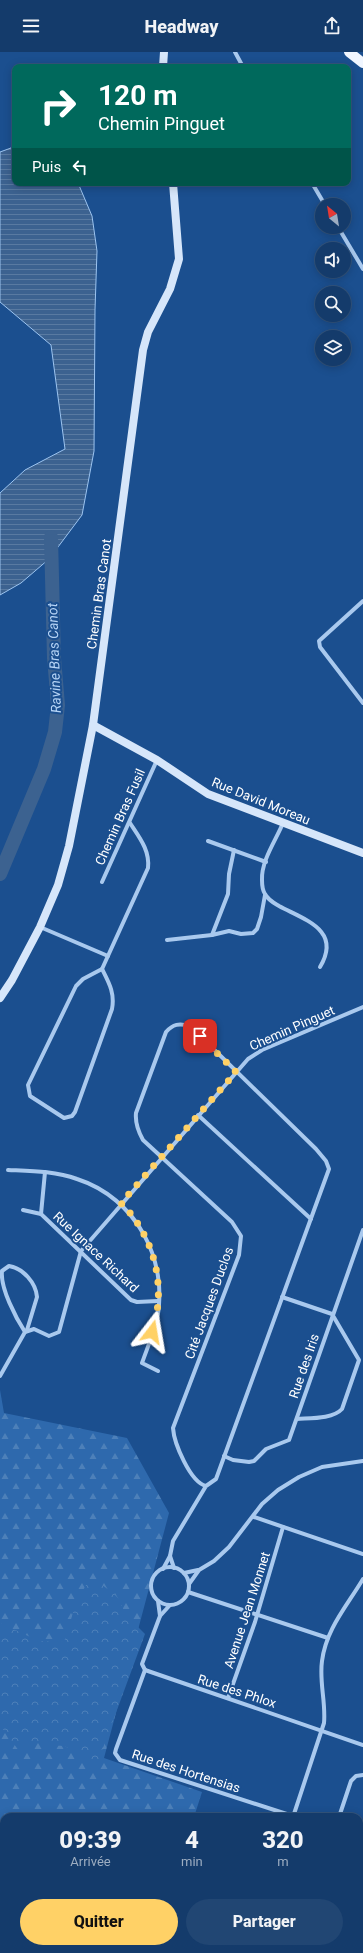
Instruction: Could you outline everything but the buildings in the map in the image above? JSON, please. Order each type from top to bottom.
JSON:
[{"type":"main road","points":[[349,52],[363,63]]},
{"type":"street","points":[[159,52],[163,64]]},
{"type":"street","points":[[163,64],[164,52]]},
{"type":"street","points":[[235,52],[242,64]]},
{"type":"street","name":"Chemin Bras Canot","points":[[0,998],[12,980],[40,927],[58,884],[69,846],[93,725],[143,350],[148,332],[170,289],[179,259],[173,186]]},
{"type":"street","points":[[314,186],[321,198]]},
{"type":"street","points":[[342,234],[363,269]]},
{"type":"street","points":[[363,601],[319,641],[320,647],[363,703]]},
{"type":"street","name":"Rue David Moreau","points":[[93,725],[157,760],[208,794],[363,853]]},
{"type":"street","name":"Chemin Bras Fusil","points":[[102,882],[130,823],[157,760]]},
{"type":"street","points":[[102,969],[112,989],[114,997],[112,1009],[75,1112],[72,1116],[64,1118],[30,1096],[28,1085],[76,986],[82,979],[102,969],[148,868],[148,856],[144,845],[130,823]]},
{"type":"street","points":[[168,940],[212,935],[229,931],[241,934],[253,933],[257,929],[265,895],[262,879],[266,862],[283,823]]},
{"type":"street","points":[[208,840],[266,862]]},
{"type":"street","points":[[212,935],[228,894],[229,874],[234,850]]},
{"type":"street","points":[[265,895],[270,900],[319,927],[325,934],[327,943],[324,959],[320,967]]},
{"type":"street","points":[[40,927],[108,956]]},
{"type":"street","name":"Chemin Pinguet","points":[[26,1331],[34,1329],[49,1336],[59,1332],[81,1251],[161,1157],[248,1060],[262,1050],[363,1007]]},
{"type":"street","name":"Cité Jacques Duclos","points":[[163,1569],[170,1556],[173,1541],[206,1486],[212,1484],[216,1480],[329,1169],[326,1161],[316,1149],[190,1026],[176,1024],[166,1032],[136,1113],[135,1120],[143,1140],[232,1222],[241,1236],[239,1255],[173,1428],[177,1447],[196,1481],[206,1486]]},
{"type":"street","points":[[198,1115],[311,1219]]},
{"type":"street","points":[[8,1170],[61,1174],[90,1183],[121,1203],[136,1220],[144,1232],[156,1264],[159,1284],[157,1319],[142,1363],[158,1371]]},
{"type":"street","points":[[41,1214],[46,1172]]},
{"type":"street","name":"Rue Ignace Richard","points":[[23,1210],[41,1214],[133,1302],[158,1301]]},
{"type":"street","name":"Rue des Iris","points":[[224,1456],[241,1462],[254,1461],[266,1449],[287,1442],[297,1420],[332,1314],[363,1230]]},
{"type":"street","points":[[0,1376],[26,1331],[37,1297],[36,1292],[24,1273],[16,1267],[9,1266],[2,1271],[0,1280],[8,1305],[26,1331]]},
{"type":"street","points":[[282,1297],[332,1314],[359,1360],[342,1409],[339,1412],[332,1415],[297,1420]]},
{"type":"street","points":[[160,1616],[158,1601],[153,1593],[152,1584],[156,1575],[163,1569],[174,1568],[184,1573],[199,1570],[214,1561],[229,1547],[262,1504],[278,1490],[299,1477],[322,1467],[363,1460]]},
{"type":"street","points":[[254,1516],[363,1554]]},
{"type":"street","name":"Avenue Jean Monnet","points":[[228,1698],[257,1615],[283,1527]]},
{"type":"street","points":[[170,1556],[174,1568]]},
{"type":"street","points":[[158,1601],[170,1605],[179,1603],[188,1592],[189,1584],[199,1570]]},
{"type":"street","points":[[184,1573],[189,1584]]},
{"type":"street","points":[[295,1813],[323,1730],[326,1709],[322,1662],[328,1638],[337,1618],[363,1579]]},
{"type":"street","points":[[188,1592],[328,1638]]},
{"type":"street","points":[[145,1670],[142,1664],[160,1616],[170,1605]]},
{"type":"street","name":"Rue des Phlox","points":[[145,1670],[363,1745]]},
{"type":"street","name":"Rue des Hortensias","points":[[145,1670],[116,1749],[115,1753],[120,1760],[282,1813]]},
{"type":"street","points":[[340,1813],[351,1781],[356,1776],[363,1775]]},
{"type":"green space","points":[[0,1390],[4,1413],[127,1438],[169,1513],[104,1758],[202,1792],[195,1813],[0,1813]]},
{"type":"green space","points":[[97,1581],[120,1600],[125,1614],[145,1634],[100,1756],[102,1759],[99,1767],[88,1762],[65,1746],[45,1745],[24,1739],[19,1751],[0,1725],[0,1623],[39,1641],[64,1642],[77,1600],[88,1582]]},
{"type":"shaded area","points":[[12,146],[12,186],[79,186],[92,216],[97,251],[94,451],[82,515],[49,559],[21,583],[0,595],[0,493],[25,470],[65,449],[51,345],[0,302],[0,152]]},
{"type":"waterway","name":"Ravine Bras Canot","points":[[0,874],[44,769],[55,732],[58,705],[54,658],[51,537]]},
{"type":"route","points":[[152,1332],[157,1319],[159,1284],[156,1264],[144,1232],[121,1203],[236,1072],[200,1036]]}]
